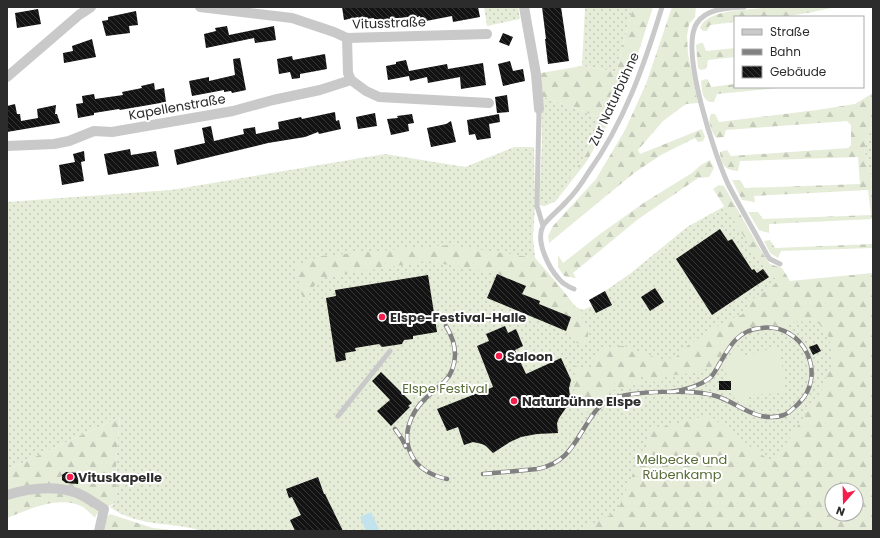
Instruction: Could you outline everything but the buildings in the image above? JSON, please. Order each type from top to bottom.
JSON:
[{"type":"street","points":[[7,77],[78,15],[91,7]]},
{"type":"street","name":"Vitusstraße","points":[[200,7],[292,18],[347,38],[487,34]]},
{"type":"street","points":[[524,7],[536,74],[539,109]]},
{"type":"street","points":[[347,38],[348,73],[351,80],[366,91],[379,97],[490,103]]},
{"type":"street","name":"Kapellenstraße","points":[[7,146],[54,144],[94,131],[112,132],[233,111],[273,100],[320,90],[351,80]]},
{"type":"street","points":[[7,495],[19,491],[39,488],[58,489],[78,493],[104,509],[99,531]]},
{"type":"lane","name":"Zur Naturbühne","points":[[543,226],[567,202],[588,174],[610,138],[640,76],[662,7]]},
{"type":"lane","points":[[744,7],[713,11],[707,13],[700,19],[695,26],[692,35],[694,68],[706,123],[718,160],[729,185],[767,255],[780,264]]},
{"type":"lane","points":[[539,109],[537,206],[543,226],[541,245],[545,256],[559,279],[567,286],[574,289]]},
{"type":"lane","points":[[338,416],[390,351]]},
{"type":"green space","points":[[484,7],[518,7],[520,19],[487,26]]},
{"type":"green space","points":[[585,7],[633,7],[616,72],[582,66]]},
{"type":"green space","points":[[633,7],[653,7],[631,75],[611,118],[587,161],[556,201],[583,158],[601,118],[541,96],[541,73],[582,66],[616,72]]},
{"type":"green space","points":[[672,7],[696,7],[695,17],[689,24],[687,36],[688,54],[698,103],[686,104],[663,121],[638,150],[640,154],[702,129],[705,137],[703,141],[698,142],[695,138],[661,155],[634,173],[549,243],[548,236],[553,226],[596,179],[625,130],[646,84]]},
{"type":"green space","points":[[769,7],[836,7],[788,16],[734,16],[734,22],[710,25],[707,31],[703,31],[700,28],[704,22],[711,17],[730,12]]},
{"type":"green space","points":[[703,43],[706,51],[734,48],[734,57],[708,60],[706,69],[701,70],[698,68],[696,45]]},
{"type":"green space","points":[[706,79],[708,80],[711,87],[734,84],[734,88],[780,88],[717,94],[714,102],[710,102],[703,95],[701,81]]},
{"type":"green space","points":[[873,93],[873,123],[864,149],[873,185],[873,219],[769,224],[769,233],[759,230],[748,212],[758,212],[763,219],[871,215],[868,190],[754,196],[755,202],[742,200],[732,180],[740,180],[745,188],[860,184],[858,157],[740,161],[738,171],[724,166],[721,160],[720,152],[727,150],[731,156],[848,148],[851,145],[851,125],[847,121],[726,130],[724,137],[716,138],[710,123],[711,114],[715,114],[719,122],[817,110],[855,104]]},
{"type":"green space","points":[[541,96],[601,118],[583,158],[556,201],[545,206],[539,205],[542,144]]},
{"type":"green space","points":[[873,123],[873,185],[864,149]]},
{"type":"green space","name":"Elspe Festival","points":[[514,147],[534,147],[535,206],[533,237],[535,258],[576,307],[583,310],[592,306],[589,300],[631,273],[687,227],[725,206],[771,278],[780,277],[793,289],[842,292],[873,531],[202,531],[132,518],[121,514],[110,507],[117,501],[116,460],[120,417],[7,470],[7,202],[171,190],[385,154],[465,167]]},
{"type":"green space","points":[[710,160],[714,168],[709,177],[698,178],[637,220],[573,273],[576,278],[564,276],[558,267],[558,255],[563,263],[645,202]]},
{"type":"green space","name":"Melbecke und Rübenkamp","points":[[719,185],[724,186],[770,264],[782,268],[790,281],[873,273],[873,531],[578,531],[617,512],[651,430],[709,415],[773,463],[821,391],[834,359],[828,335],[816,320],[790,323],[787,330],[765,325],[754,327],[739,333],[732,340],[715,365],[697,372],[667,376],[661,381],[649,382],[639,374],[640,384],[615,390],[604,395],[587,413],[575,397],[574,391],[575,366],[585,369],[592,368],[595,355],[599,350],[614,346],[624,346],[662,360],[676,357],[687,346],[722,323],[743,314],[750,301],[772,287],[780,278],[771,278],[713,189]]},
{"type":"green space","points":[[770,240],[775,248],[873,244],[873,248],[781,251],[778,258],[770,253],[764,241]]},
{"type":"green space","points":[[451,245],[535,258],[558,284],[583,319],[587,328],[588,336],[584,345],[577,343],[566,331],[571,317],[539,304],[540,301],[523,294],[526,285],[497,274],[427,261],[319,278],[304,303],[295,266],[321,256]]},
{"type":"green space","points":[[737,344],[740,357],[779,347],[786,393],[747,395],[747,406],[735,399],[729,390],[725,364]]},
{"type":"green space","points":[[120,417],[116,460],[117,501],[98,512],[95,518],[83,507],[64,502],[35,507],[7,518],[7,470]]},
{"type":"green space","points":[[110,514],[153,528],[181,531],[103,531],[107,517]]},
{"type":"water","points":[[371,512],[380,531],[366,531],[360,517]]},
{"type":"railway","points":[[446,326],[451,336],[455,353],[452,370],[448,378],[420,404],[409,425],[407,441],[412,456],[418,465],[432,474],[447,479]]},
{"type":"railway","points":[[483,474],[537,469],[556,462],[569,451],[599,408],[607,401],[620,396],[663,392],[679,392],[694,392],[716,396],[756,415],[765,417],[784,415],[790,412],[807,392],[811,379],[811,366],[807,353],[799,342],[789,333],[776,328],[753,329],[741,335],[736,340],[710,378],[691,388],[676,391],[670,392]]},
{"type":"railway","points":[[395,429],[406,447]]},
{"type":"place","name":"Elspe-Festival-Halle","points":[[382,317]]},
{"type":"place","name":"Saloon","points":[[499,356]]},
{"type":"place","name":"Naturbühne Elspe","points":[[514,401]]},
{"type":"place","name":"Vituskapelle","points":[[70,477]]}]
